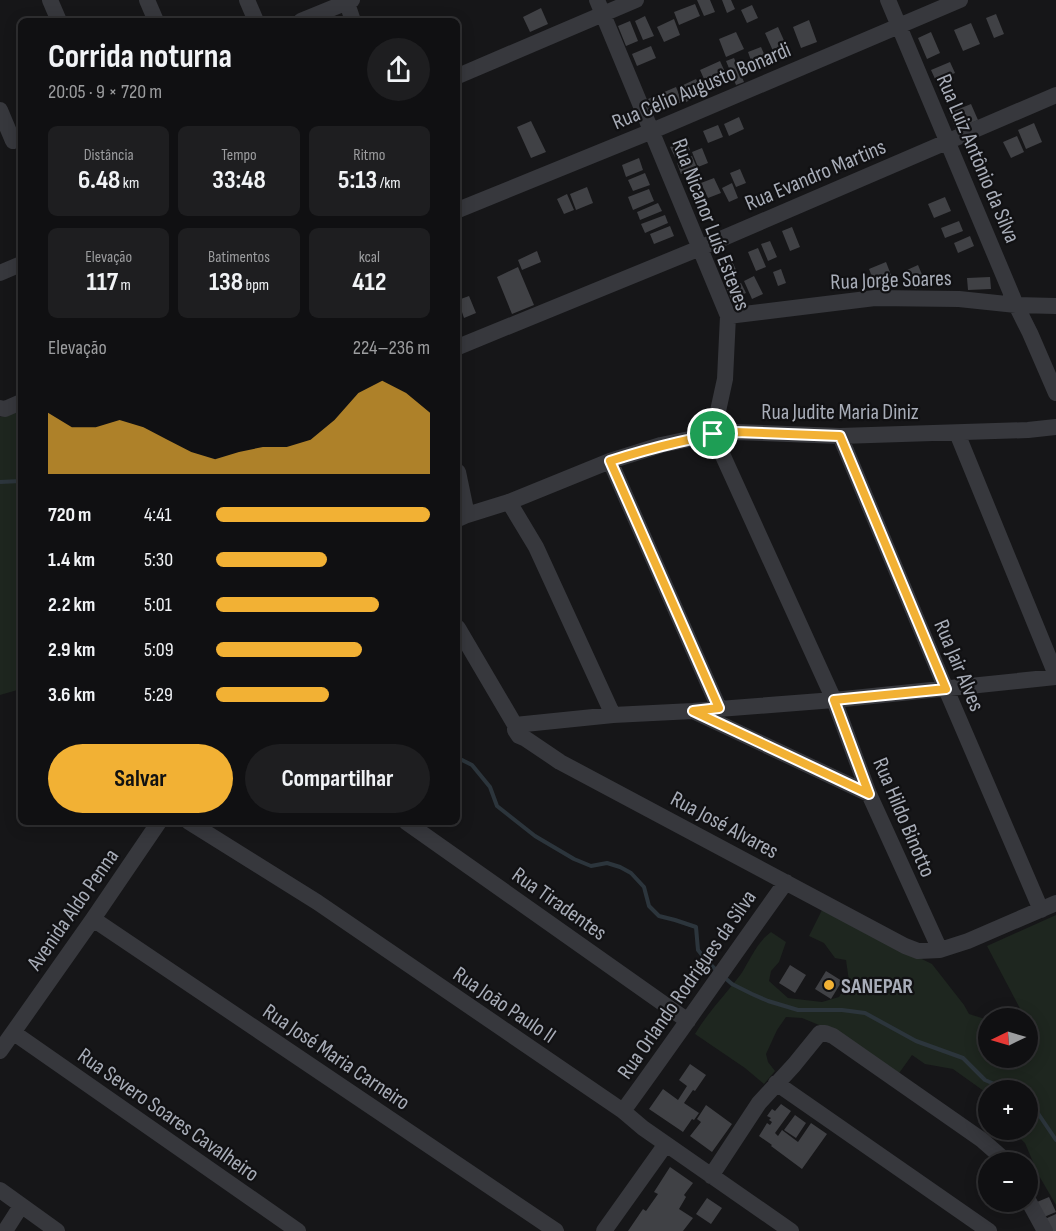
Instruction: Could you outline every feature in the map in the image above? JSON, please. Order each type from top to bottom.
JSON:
[{"type":"street","points":[[50,0],[58,18]]},
{"type":"street","points":[[147,0],[155,18]]},
{"type":"street","points":[[247,0],[255,18]]},
{"type":"street","points":[[460,75],[600,7],[636,0]]},
{"type":"street","name":"Rua Luiz Antônio da Silva","points":[[888,0],[1016,305],[1053,385]]},
{"type":"street","name":"Rua Célio Augusto Bonardi","points":[[460,209],[652,131],[960,0]]},
{"type":"street","points":[[308,18],[349,1],[352,18]]},
{"type":"street","name":"Rua Nicanor Luís Esteves","points":[[600,7],[728,316],[725,379],[713,434]]},
{"type":"street","name":"Rua Evandro Martins","points":[[460,346],[700,248],[1056,96]]},
{"type":"street","points":[[0,110],[11,142]]},
{"type":"street","points":[[0,273],[18,265]]},
{"type":"street","name":"Rua Jorge Soares","points":[[728,316],[875,298],[959,299],[1016,305],[1056,306]]},
{"type":"street","points":[[3,409],[18,403]]},
{"type":"street","name":"Rua Judite Maria Diniz","points":[[462,517],[509,502],[610,461],[661,445],[713,434],[735,432],[840,436],[957,433],[1056,427]]},
{"type":"street","points":[[460,632],[515,728],[613,715],[834,700],[1056,676],[957,433]]},
{"type":"street","points":[[713,434],[834,700]]},
{"type":"street","name":"Rua Jair Alves","points":[[840,436],[946,689],[1049,906]]},
{"type":"street","points":[[610,461],[719,708]]},
{"type":"street","points":[[460,494],[462,517]]},
{"type":"street","points":[[509,502],[536,547],[613,715]]},
{"type":"street","name":"Rua Hildo Binotto","points":[[834,700],[869,794],[940,950]]},
{"type":"street","points":[[693,711],[869,794]]},
{"type":"street","name":"Rua José Alvares","points":[[515,728],[519,736],[560,762],[905,946],[918,951],[940,950]]},
{"type":"street","name":"Avenida Aldo Penna","points":[[0,1051],[157,825]]},
{"type":"street","name":"Rua João Paulo II","points":[[194,825],[317,902],[623,1111],[666,1144],[791,1231]]},
{"type":"street","name":"Rua Tiradentes","points":[[410,825],[688,1021]]},
{"type":"street","name":"Rua Orlando Rodrigues da Silva","points":[[623,1111],[786,882]]},
{"type":"street","points":[[940,950],[968,941],[1049,906]]},
{"type":"street","name":"Rua José Maria Carneiro","points":[[93,919],[556,1231]]},
{"type":"street","name":"Rua Severo Soares Cavalheiro","points":[[14,1033],[298,1231]]},
{"type":"street","points":[[711,1176],[759,1103],[820,1033],[833,1036],[982,1140],[996,1152]]},
{"type":"street","points":[[776,1083],[989,1231]]},
{"type":"street","points":[[604,1231],[666,1144]]},
{"type":"street","points":[[0,1190],[57,1231]]},
{"type":"street","points":[[5,1231],[21,1206]]},
{"type":"street","points":[[1035,1212],[1045,1231]]},
{"type":"shaded area","points":[[18,411],[18,690],[0,695],[0,417]]},
{"type":"shaded area","points":[[822,910],[932,964],[969,1014],[978,1017],[978,1068],[1038,1068],[1038,1008],[1020,1008],[987,946],[1056,915],[1056,1205],[1038,1174],[1038,1152],[1029,1152],[1022,1140],[1038,1140],[1038,1080],[978,1080],[978,1087],[953,1069],[925,1064],[912,1055],[897,1076],[841,1034],[802,1018],[786,1017],[766,1054],[768,1062],[775,1071],[764,1084],[745,1068],[695,1034],[741,974],[758,946],[771,932],[786,942],[779,962],[771,971],[769,981],[788,998],[822,1002],[839,997],[849,981],[846,960],[835,958],[824,943],[809,936]]},
{"type":"building","points":[[697,0],[710,0],[715,12],[704,16]]},
{"type":"building","points":[[722,0],[731,0],[735,9],[727,13]]},
{"type":"building","points":[[695,4],[700,16],[679,25],[674,12]]},
{"type":"building","points":[[752,5],[758,18],[747,23],[741,10]]},
{"type":"building","points":[[541,8],[548,24],[530,32],[523,17]]},
{"type":"building","points":[[996,14],[1004,34],[994,38],[986,18]]},
{"type":"building","points":[[645,16],[654,36],[643,40],[635,21]]},
{"type":"building","points":[[674,19],[680,35],[664,42],[657,27]]},
{"type":"building","points":[[809,20],[817,42],[801,48],[793,27]]},
{"type":"building","points":[[630,21],[638,41],[626,46],[618,26]]},
{"type":"building","points":[[971,23],[980,44],[963,51],[954,30]]},
{"type":"building","points":[[778,27],[786,45],[773,51],[765,33]]},
{"type":"building","points":[[736,32],[744,49],[726,57],[719,39]]},
{"type":"building","points":[[931,32],[940,53],[927,59],[918,38]]},
{"type":"building","points":[[651,46],[656,58],[637,66],[632,54]]},
{"type":"building","points":[[761,47],[768,63],[754,69],[748,52]]},
{"type":"building","points":[[734,58],[744,82],[736,85],[726,61]]},
{"type":"building","points":[[720,61],[729,81],[709,90],[700,70]]},
{"type":"building","points":[[950,62],[955,73],[936,81],[931,70]]},
{"type":"building","points":[[696,79],[703,94],[686,102],[679,87]]},
{"type":"building","points":[[676,87],[682,102],[654,113],[648,99]]},
{"type":"building","points":[[971,104],[978,120],[956,130],[949,113]]},
{"type":"building","points":[[739,117],[744,129],[729,136],[724,124]]},
{"type":"building","points":[[531,121],[546,152],[531,158],[517,127]]},
{"type":"building","points":[[1034,123],[1042,142],[1026,149],[1018,130]]},
{"type":"building","points":[[718,125],[723,137],[708,143],[703,131]]},
{"type":"building","points":[[1017,136],[1024,152],[1011,158],[1003,142]]},
{"type":"building","points":[[686,140],[690,150],[675,157],[670,147]]},
{"type":"building","points":[[702,148],[708,163],[698,167],[692,152]]},
{"type":"building","points":[[692,156],[697,168],[681,174],[677,163]]},
{"type":"building","points":[[639,158],[643,170],[626,177],[622,165]]},
{"type":"building","points":[[740,169],[746,183],[736,187],[730,173]]},
{"type":"building","points":[[645,173],[650,185],[633,191],[628,180]]},
{"type":"building","points":[[714,178],[721,193],[708,198],[701,183]]},
{"type":"building","points":[[732,183],[738,198],[729,202],[722,188]]},
{"type":"building","points":[[587,187],[593,203],[576,210],[570,194]]},
{"type":"building","points":[[649,189],[654,201],[633,210],[628,197]]},
{"type":"building","points":[[567,194],[574,210],[564,214],[557,199]]},
{"type":"building","points":[[945,197],[951,211],[934,218],[928,204]]},
{"type":"building","points":[[658,203],[662,211],[640,220],[637,212]]},
{"type":"building","points":[[665,215],[668,223],[645,233],[641,224]]},
{"type":"building","points":[[959,221],[963,231],[945,238],[941,228]]},
{"type":"building","points":[[670,226],[674,236],[654,244],[650,234]]},
{"type":"building","points":[[792,227],[800,247],[790,251],[782,231]]},
{"type":"building","points":[[970,236],[974,246],[958,253],[954,243]]},
{"type":"building","points":[[770,241],[777,257],[768,261],[761,244]]},
{"type":"building","points":[[758,248],[766,267],[756,271],[748,252]]},
{"type":"building","points":[[537,251],[541,262],[522,270],[518,260]]},
{"type":"building","points":[[731,259],[737,272],[725,277],[719,264]]},
{"type":"building","points":[[886,262],[893,280],[876,287],[869,269]]},
{"type":"building","points":[[918,265],[926,284],[915,289],[907,270]]},
{"type":"building","points":[[518,267],[534,305],[512,314],[497,277]]},
{"type":"building","points":[[781,269],[786,283],[778,286],[773,272]]},
{"type":"building","points":[[754,276],[763,294],[752,299],[744,281]]},
{"type":"building","points":[[990,277],[991,289],[968,290],[967,278]]},
{"type":"building","points":[[741,283],[746,293],[731,299],[727,289]]},
{"type":"building","points":[[469,296],[476,313],[464,318],[460,299]]},
{"type":"building","points":[[790,965],[806,975],[795,993],[779,983]]},
{"type":"building","name":"SANEPAR","points":[[826,971],[842,981],[831,999],[815,989]]},
{"type":"building","points":[[690,1064],[706,1075],[684,1103],[699,1113],[683,1132],[649,1109],[663,1089],[678,1100],[687,1086],[679,1080]]},
{"type":"building","points":[[781,1104],[791,1111],[775,1133],[778,1136],[782,1130],[798,1142],[811,1123],[827,1134],[802,1169],[759,1136],[767,1123],[770,1125],[772,1122],[767,1116],[772,1109],[775,1111]]},
{"type":"building","points":[[706,1105],[732,1124],[712,1152],[690,1136],[701,1122],[697,1119]]},
{"type":"building","points":[[795,1115],[806,1123],[796,1138],[784,1130]]},
{"type":"building","points":[[670,1167],[693,1183],[684,1195],[686,1197],[679,1209],[693,1218],[683,1231],[628,1231],[643,1209],[646,1211],[658,1194],[654,1192]]},
{"type":"building","points":[[1049,1197],[1056,1212],[1044,1217],[1038,1202]]},
{"type":"building","points":[[707,1198],[722,1208],[711,1224],[696,1214]]},
{"type":"building","points":[[1056,1214],[1056,1231],[1050,1231],[1045,1219]]},
{"type":"waterway","points":[[0,482],[18,481]]},
{"type":"waterway","points":[[460,759],[472,765],[490,787],[497,806],[535,836],[574,859],[591,866],[607,863],[631,873],[644,887],[649,906],[659,916],[696,927],[698,950],[718,972]]},
{"type":"waterway","points":[[724,977],[732,984],[752,994],[798,1010],[842,1010],[865,1013],[916,1041],[963,1058],[985,1080]]},
{"type":"waterway","points":[[1038,1113],[1056,1140]]},
{"type":"place","name":"SANEPAR","points":[[829,985]]},
{"type":"route","points":[[735,432],[840,436],[946,689],[834,700],[869,794],[693,711],[719,708],[610,461],[661,445],[713,434],[735,432]]}]
